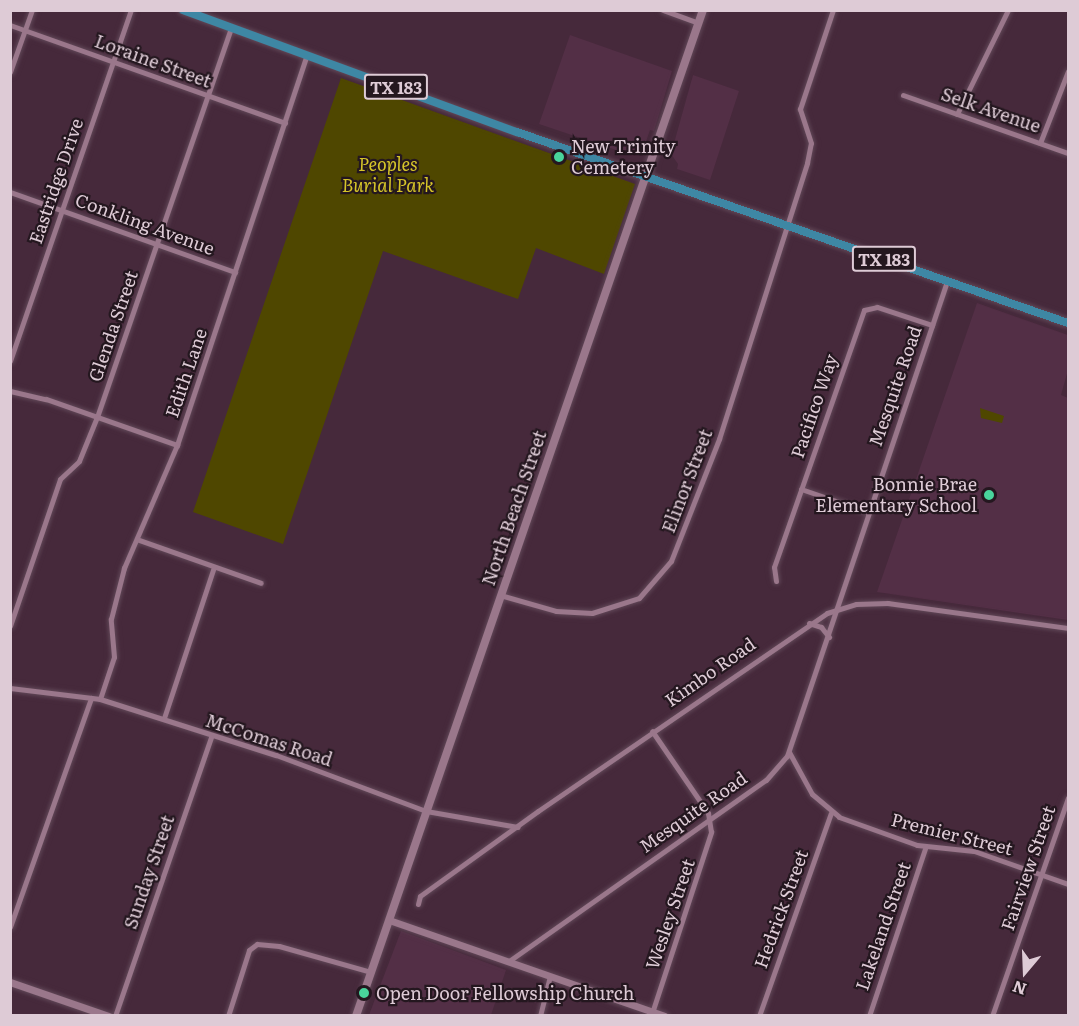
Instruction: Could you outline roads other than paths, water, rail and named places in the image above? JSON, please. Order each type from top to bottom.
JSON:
[{"type":"main road","name":"TX 183","points":[[183,10],[649,177],[1068,323]]},
{"type":"main road","name":"North Beach Street","points":[[356,1016],[500,595],[649,177],[704,10]]},
{"type":"street","points":[[10,72],[32,10]]},
{"type":"street","name":"Eastridge Drive","points":[[10,361],[131,10]]},
{"type":"street","points":[[210,20],[214,10]]},
{"type":"street","points":[[663,10],[699,23]]},
{"type":"street","name":"Elinor Street","points":[[500,595],[556,611],[592,613],[639,598],[656,584],[681,540],[720,439],[787,225],[811,143],[800,116],[804,88],[833,10]]},
{"type":"street","points":[[957,114],[1008,10]]},
{"type":"street","name":"Loraine Street","points":[[10,25],[113,64],[285,123]]},
{"type":"street","name":"Glenda Street","points":[[10,626],[60,479],[79,461],[98,417],[231,27]]},
{"type":"street","name":"Edith Lane","points":[[100,699],[114,657],[111,619],[124,568],[139,540],[177,445],[307,55]]},
{"type":"street","points":[[1040,143],[1068,71]]},
{"type":"street","name":"Selk Avenue","points":[[903,95],[1068,153]]},
{"type":"street","name":"Conkling Avenue","points":[[10,192],[236,272]]},
{"type":"street","name":"Mesquite Road","points":[[508,961],[771,776],[789,752],[947,281]]},
{"type":"street","name":"Pacifico Way","points":[[776,580],[774,567],[864,310],[877,307],[932,326]]},
{"type":"street","points":[[10,391],[98,417],[177,445]]},
{"type":"street","points":[[801,489],[868,512]]},
{"type":"street","points":[[139,540],[261,583]]},
{"type":"street","points":[[164,718],[214,567]]},
{"type":"street","name":"Kimbo Road","points":[[417,904],[420,896],[652,731],[809,623],[836,610],[865,603],[888,603],[1068,628]]},
{"type":"street","points":[[809,623],[821,627],[829,637]]},
{"type":"street","name":"McComas Road","points":[[10,688],[100,699],[164,718],[211,737],[276,755],[426,811],[518,827]]},
{"type":"street","points":[[10,927],[91,698]]},
{"type":"street","points":[[652,731],[710,818]]},
{"type":"street","name":"Sunday Street","points":[[115,1016],[211,737]]},
{"type":"street","name":"Premier Street","points":[[789,752],[812,794],[831,813],[926,846],[974,852],[1068,884]]},
{"type":"street","name":"Fairview Street","points":[[992,1016],[1068,798]]},
{"type":"street","name":"Hedrick Street","points":[[759,1016],[831,813]]},
{"type":"street","name":"Wesley Street","points":[[651,1013],[706,855],[711,832],[710,818]]},
{"type":"street","name":"Lakeland Street","points":[[868,1016],[926,846]]},
{"type":"street","points":[[389,920],[665,1016]]},
{"type":"street","points":[[228,1016],[249,950],[257,944],[279,946],[371,972]]},
{"type":"street","points":[[540,1016],[550,976]]},
{"type":"street","points":[[10,981],[108,1016]]},
{"type":"place","name":"New Trinity Cemetery","points":[[559,157]]},
{"type":"place","name":"Bonnie Brae Elementary School","points":[[989,495]]},
{"type":"place","name":"Open Door Fellowship Church","points":[[364,993]]},
{"type":"park label","name":"Peoples Burial Park","points":[[388,175]]}]
